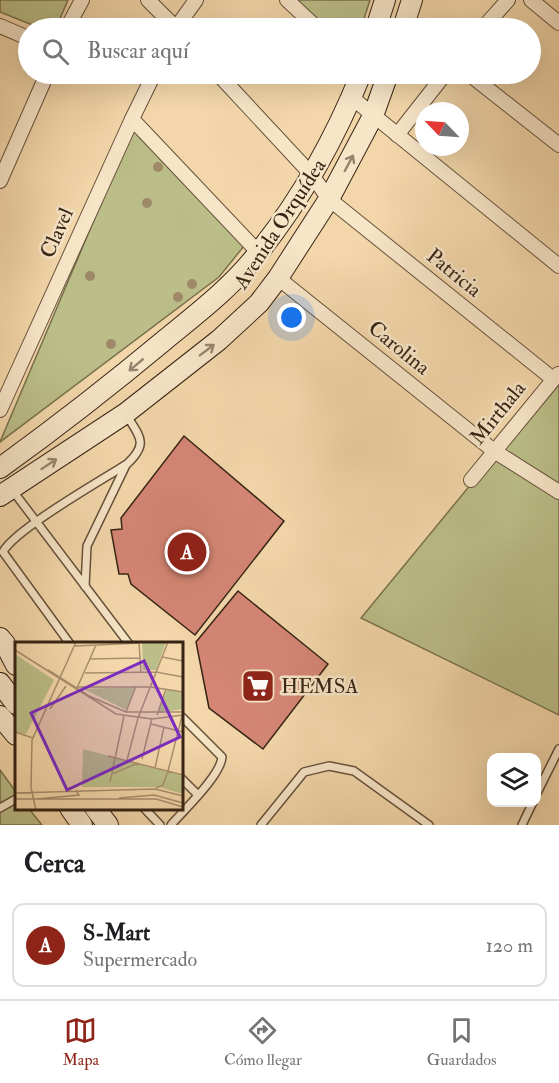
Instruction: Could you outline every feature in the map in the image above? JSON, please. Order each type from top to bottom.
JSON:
[{"type":"street","points":[[73,18],[82,0]]},
{"type":"street","points":[[148,0],[166,18]]},
{"type":"street","points":[[183,18],[196,0]]},
{"type":"street","points":[[288,0],[307,18]]},
{"type":"street","points":[[379,18],[385,0]]},
{"type":"street","points":[[406,18],[412,0]]},
{"type":"street","points":[[492,18],[508,0]]},
{"type":"street","points":[[531,0],[559,23]]},
{"type":"street","points":[[0,26],[18,34]]},
{"type":"street","points":[[0,181],[42,84]]},
{"type":"street","name":"Clavel","points":[[0,410],[149,84]]},
{"type":"street","name":"Patricia","points":[[227,84],[311,174],[329,199],[556,376]]},
{"type":"street","name":"Avenida Orquídea","points":[[0,468],[57,426],[224,291],[259,253],[311,174],[357,84]]},
{"type":"street","name":"Avenida Orquídea","points":[[6,493],[126,414],[242,320],[278,278],[329,199],[373,116],[384,84]]},
{"type":"street","points":[[397,135],[437,84]]},
{"type":"street","points":[[482,84],[559,145]]},
{"type":"street","points":[[351,97],[559,266]]},
{"type":"street","points":[[132,119],[259,253]]},
{"type":"street","name":"Carolina","points":[[278,278],[494,451],[559,492]]},
{"type":"street","name":"Mirthala","points":[[471,480],[556,376]]},
{"type":"street","points":[[0,638],[15,664]]},
{"type":"street","points":[[0,683],[15,704]]},
{"type":"street","points":[[0,716],[15,734]]},
{"type":"street","points":[[71,810],[82,825]]},
{"type":"street","points":[[97,810],[108,825]]},
{"type":"lane","points":[[69,642],[3,552],[7,545],[37,522],[127,464],[137,454],[141,448],[141,441],[126,414]]},
{"type":"lane","points":[[85,586],[87,546],[127,464]]},
{"type":"lane","points":[[6,493],[37,522],[127,642]]},
{"type":"lane","points":[[171,825],[222,765],[222,757],[183,718]]},
{"type":"lane","points":[[541,787],[559,749]]},
{"type":"lane","points":[[261,825],[304,772],[328,766],[354,771],[429,825]]},
{"type":"lane","points":[[183,780],[198,795]]},
{"type":"lane","points":[[0,808],[15,800]]},
{"type":"lane","points":[[522,825],[531,807]]},
{"type":"lane","points":[[146,810],[160,825]]},
{"type":"green space","points":[[0,0],[68,0],[60,18],[18,19],[0,12]]},
{"type":"green space","points":[[291,0],[370,0],[364,18],[308,18]]},
{"type":"green space","points":[[133,128],[244,246],[219,277],[0,442]]},
{"type":"green space","points":[[559,377],[559,715],[361,618]]},
{"type":"green space","points":[[0,770],[15,791],[15,810],[30,810],[42,825],[0,825]]},
{"type":"building","points":[[184,436],[284,521],[195,635],[131,584],[128,574],[119,574],[111,530],[122,529],[121,518]]},
{"type":"building","name":"HEMSA","points":[[238,591],[328,664],[263,749],[209,708],[196,642]]},
{"type":"place","name":"S-Mart","points":[[187,552]]},
{"type":"place","name":"HEMSA","points":[[258,686]]}]
